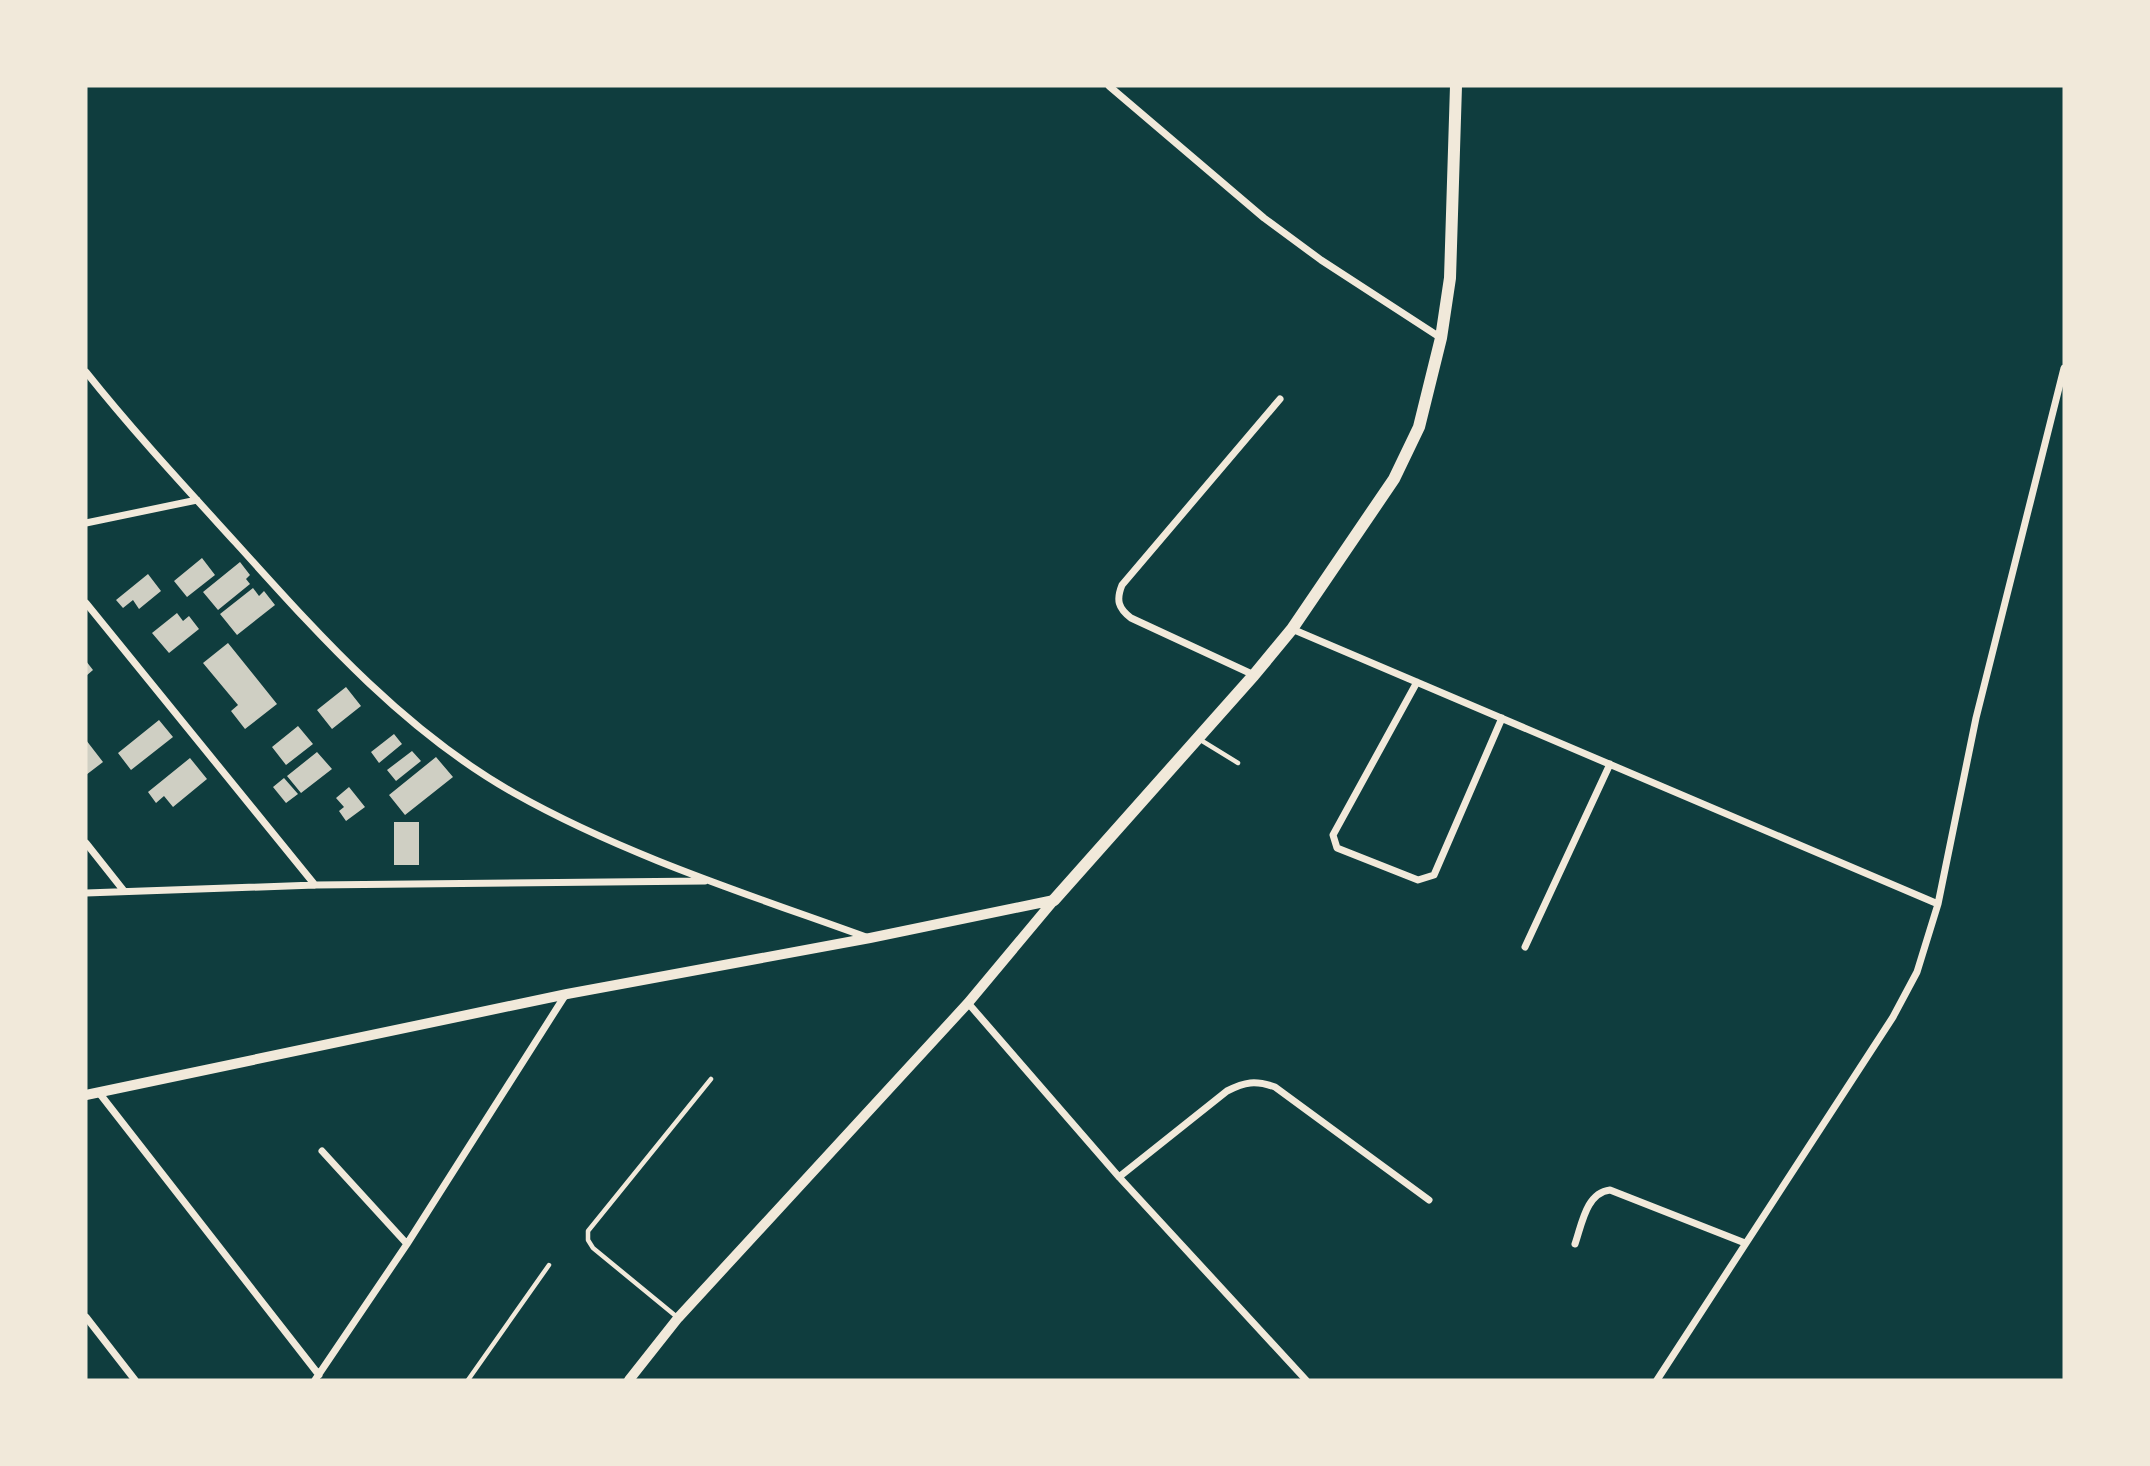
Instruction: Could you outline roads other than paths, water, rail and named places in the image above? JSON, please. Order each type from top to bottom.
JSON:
[{"type":"main road","points":[[1054,900],[1254,676],[1292,629],[1394,480],[1419,427],[1441,338],[1451,278],[1456,86]]},
{"type":"street","points":[[1109,86],[1264,218],[1321,260],[1441,338]]},
{"type":"street","points":[[1657,1380],[1893,1017],[1917,972],[1938,904],[1976,718],[2064,368]]},
{"type":"street","points":[[86,372],[331,648],[444,747],[513,793],[597,834],[710,881],[870,938]]},
{"type":"street","points":[[86,387],[96,385]]},
{"type":"street","points":[[1254,676],[1131,618],[1121,610],[1117,598],[1122,585],[1280,399]]},
{"type":"street","points":[[86,523],[197,500]]},
{"type":"street","points":[[86,603],[315,885]]},
{"type":"street","points":[[1292,629],[1938,904]]},
{"type":"street","points":[[1417,682],[1333,835],[1337,848],[1418,880],[1434,875],[1502,718]]},
{"type":"street","points":[[1525,947],[1610,764]]},
{"type":"street","points":[[86,843],[124,891]]},
{"type":"street","points":[[86,893],[315,885],[710,881]]},
{"type":"street","points":[[86,1096],[567,994],[870,938],[1054,900]]},
{"type":"street","points":[[629,1380],[678,1318],[968,1003],[1054,900]]},
{"type":"street","points":[[100,1094],[317,1378],[407,1244],[567,994]]},
{"type":"street","points":[[968,1003],[1119,1177],[1306,1380]]},
{"type":"street","points":[[1119,1177],[1227,1091],[1243,1083],[1258,1081],[1275,1087],[1429,1200]]},
{"type":"street","points":[[322,1151],[407,1244]]},
{"type":"street","points":[[1575,1244],[1591,1199],[1600,1192],[1609,1190],[1745,1243]]},
{"type":"street","points":[[86,1317],[135,1380]]},
{"type":"lane","points":[[1199,738],[1238,763]]},
{"type":"lane","points":[[678,1318],[593,1248],[588,1240],[588,1231],[710,1079]]},
{"type":"lane","points":[[468,1380],[549,1265]]}]
